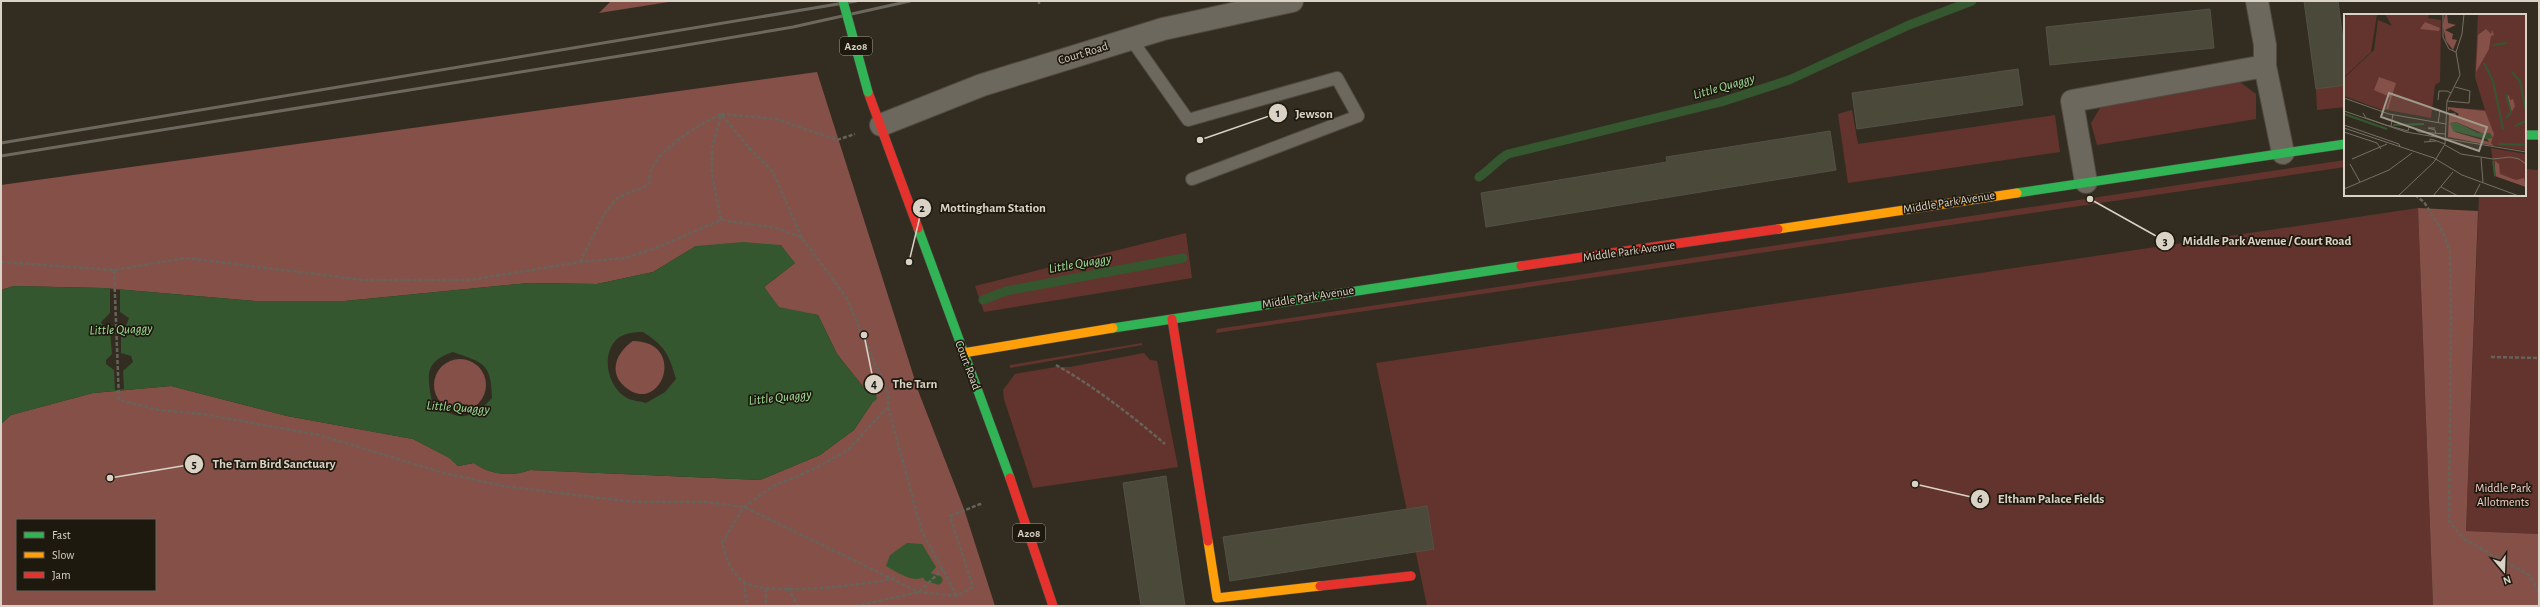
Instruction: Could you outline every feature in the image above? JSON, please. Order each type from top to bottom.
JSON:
[{"type":"street","name":"Court Road","points":[[843,1],[868,92],[963,354],[1004,460],[1053,606]]},
{"type":"street","name":"Court Road","points":[[881,125],[982,85],[1163,28],[1292,1]]},
{"type":"street","points":[[2257,1],[2265,45],[2265,66],[2282,153]]},
{"type":"street","points":[[2086,182],[2072,101],[2265,66]]},
{"type":"street","points":[[2526,135],[2539,135]]},
{"type":"street","name":"Middle Park Avenue","points":[[963,354],[1172,319],[2344,144]]},
{"type":"street","points":[[1172,319],[1217,598],[1411,576]]},
{"type":"lane","points":[[1131,39],[1188,120],[1337,78],[1358,116],[1192,179]]},
{"type":"path","points":[[720,114],[712,149],[712,174],[721,220]]},
{"type":"path","points":[[720,114],[749,148],[773,172],[802,238],[846,296],[888,393],[888,407],[922,532],[957,596]]},
{"type":"path","points":[[580,262],[605,213],[617,198],[648,185],[650,170],[662,156],[693,128],[720,114],[776,118],[837,140],[858,133]]},
{"type":"path","points":[[2415,196],[2424,202],[2443,232],[2450,252],[2452,316],[2449,521],[2464,539],[2529,575],[2539,592]]},
{"type":"path","points":[[1,262],[114,270],[185,258],[284,268],[363,280],[470,280],[580,262],[624,258],[656,248],[721,220],[777,228],[802,238]]},
{"type":"path","points":[[114,270],[119,400],[159,410],[202,414],[319,435],[444,473],[503,486],[634,502],[705,502],[744,507],[895,578],[919,592]]},
{"type":"path","points":[[2491,357],[2539,358]]},
{"type":"path","points":[[1054,363],[1076,376],[1129,414],[1168,447]]},
{"type":"path","points":[[888,407],[848,450],[812,470],[773,486],[744,507],[722,543],[728,563],[744,582],[766,588],[830,589],[873,584],[895,578]]},
{"type":"path","points":[[855,606],[919,592],[957,596],[973,587],[950,516],[983,503]]},
{"type":"path","points":[[919,592],[942,569]]},
{"type":"path","points":[[744,582],[746,606]]},
{"type":"path","points":[[766,588],[766,606]]},
{"type":"path","points":[[788,588],[798,606]]},
{"type":"green space","points":[[2240,82],[2256,94],[2256,119],[2097,145],[2091,123],[2103,103]]},
{"type":"green space","points":[[2344,84],[2344,107],[2317,110],[2316,89]]},
{"type":"green space","points":[[1852,110],[1858,144],[2055,115],[2060,152],[1848,183],[1838,114]]},
{"type":"green space","points":[[2344,160],[2344,167],[1216,333],[1217,329]]},
{"type":"green space","name":"Middle Park Allotments","points":[[2526,169],[2539,170],[2539,534],[2466,531],[2479,196],[2526,196]]},
{"type":"green space","points":[[2418,208],[2433,606],[1427,606],[1376,363]]},
{"type":"green space","points":[[1186,233],[1192,278],[984,312],[975,286]]},
{"type":"green space","points":[[1142,343],[1142,345],[1010,368],[1010,365]]},
{"type":"green space","points":[[1144,353],[1150,360],[1157,361],[1178,467],[1033,488],[1004,399],[1003,390],[1015,374],[1056,367],[1070,367]]},
{"type":"shaded area","points":[[611,1],[675,1],[599,13]]},
{"type":"shaded area","points":[[817,72],[919,393],[964,509],[995,606],[1,606],[1,424],[11,415],[93,393],[171,386],[287,416],[413,439],[450,458],[458,466],[474,463],[487,470],[501,474],[516,474],[530,470],[760,480],[820,455],[854,430],[872,403],[869,394],[837,354],[818,315],[779,308],[764,287],[795,263],[696,246],[653,272],[597,284],[529,283],[345,301],[255,301],[103,288],[14,286],[1,290],[1,185]]},
{"type":"shaded area","points":[[2418,208],[2478,211],[2466,531],[2539,534],[2539,606],[2433,606]]},
{"type":"shaded area","points":[[633,341],[650,345],[661,353],[664,365],[663,376],[657,387],[648,393],[636,393],[623,385],[616,373],[619,355]]},
{"type":"shaded area","points":[[460,359],[470,361],[478,367],[484,375],[486,385],[484,395],[478,403],[470,409],[460,411],[450,409],[442,403],[436,395],[434,385],[436,375],[442,367],[450,361]]},
{"type":"water","points":[[743,242],[781,245],[795,263],[764,287],[779,307],[818,315],[837,354],[869,394],[876,394],[877,399],[872,403],[854,430],[820,455],[760,480],[530,470],[516,474],[501,474],[487,470],[474,463],[458,466],[449,458],[413,439],[287,416],[171,386],[93,393],[11,415],[1,424],[1,290],[14,286],[103,288],[255,301],[345,301],[529,283],[597,284],[653,272],[696,246]],"holes":[[[643,332],[665,351],[676,379],[665,392],[646,403],[629,399],[620,393],[615,387],[608,371],[609,354],[617,339],[626,334]],[[453,352],[479,362],[484,366],[490,378],[492,398],[484,406],[470,415],[463,416],[449,413],[432,402],[429,384],[432,365],[437,360]]]},
{"type":"water","points":[[907,543],[922,544],[936,567],[924,577],[918,579],[906,577],[886,566],[890,555]]},
{"type":"pier","points":[[110,289],[120,290],[120,312],[129,318],[126,326],[121,330],[121,353],[131,356],[133,362],[123,371],[124,389],[115,390],[114,370],[106,364],[106,360],[112,354],[110,331],[104,327],[101,322],[110,313]]},
{"type":"building","points":[[2304,1],[2338,1],[2344,47],[2344,85],[2316,89]]},
{"type":"building","points":[[2210,9],[2214,48],[2050,65],[2046,27]]},
{"type":"building","points":[[2018,69],[2023,105],[1857,129],[1852,93]]},
{"type":"building","points":[[1830,131],[1836,170],[1486,227],[1481,193],[1667,162],[1666,157]]},
{"type":"building","points":[[1166,476],[1185,606],[1141,606],[1123,483]]},
{"type":"building","points":[[1427,506],[1434,549],[1230,581],[1223,537]]},
{"type":"waterway","name":"Little Quaggy","points":[[1479,177],[1508,154],[1721,102],[1789,80],[1909,25],[1972,1]]},
{"type":"waterway","name":"Little Quaggy","points":[[983,300],[1006,291],[1183,258]]},
{"type":"waterway","points":[[928,577],[938,580]]},
{"type":"railway","points":[[1,143],[856,1]]},
{"type":"railway","points":[[1,156],[793,27],[910,1]]},
{"type":"traffic: fast","points":[[843,1],[868,92]]},
{"type":"traffic: fast","points":[[2526,135],[2539,135]]},
{"type":"traffic: fast","points":[[2017,193],[2344,144]]},
{"type":"traffic: fast","points":[[918,228],[1010,478]]},
{"type":"traffic: fast","points":[[1113,328],[1521,266]]},
{"type":"traffic: slow","points":[[1778,229],[2017,193]]},
{"type":"traffic: slow","points":[[963,353],[1113,328]]},
{"type":"traffic: slow","points":[[1208,541],[1217,598],[1320,586]]},
{"type":"traffic: jam","points":[[868,92],[918,228]]},
{"type":"traffic: jam","points":[[1521,266],[1778,229]]},
{"type":"traffic: jam","points":[[1172,319],[1208,541]]},
{"type":"traffic: jam","points":[[1010,478],[1053,606]]},
{"type":"traffic: jam","points":[[1320,586],[1411,576]]},
{"type":"place","name":"Jewson","points":[[1200,140]]},
{"type":"place","name":"Middle Park Avenue / Court Road","points":[[2090,199]]},
{"type":"place","name":"Mottingham Station","points":[[909,262]]},
{"type":"place","name":"The Tarn","points":[[864,335]]},
{"type":"place","name":"The Tarn Bird Sanctuary","points":[[110,478]]},
{"type":"place","name":"Eltham Palace Fields","points":[[1915,484]]}]
